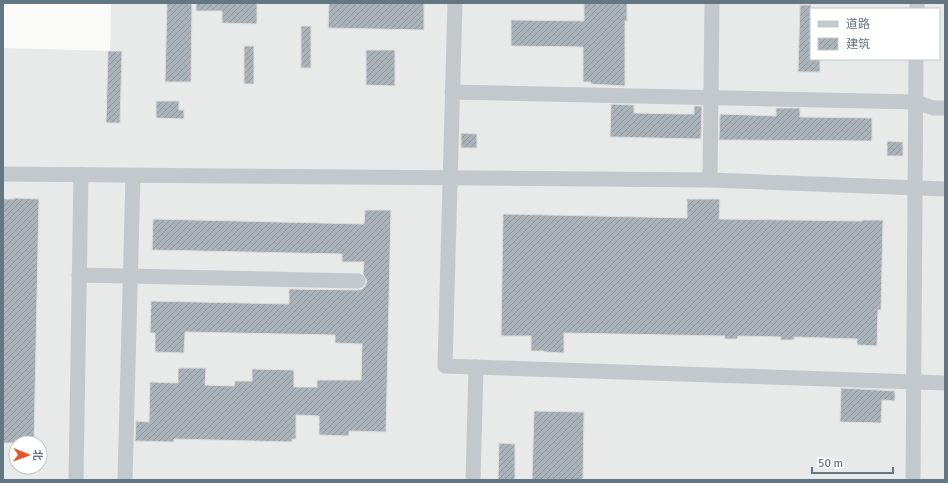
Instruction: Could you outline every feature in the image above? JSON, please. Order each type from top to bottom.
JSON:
[{"type":"street","points":[[455,3],[445,366],[945,382]]},
{"type":"street","points":[[710,180],[712,3]]},
{"type":"street","points":[[912,480],[916,60]]},
{"type":"street","points":[[452,92],[916,102],[933,108],[945,108]]},
{"type":"street","points":[[3,174],[450,179],[710,180],[945,189]]},
{"type":"street","points":[[76,480],[81,175]]},
{"type":"street","points":[[126,480],[133,176]]},
{"type":"street","points":[[79,275],[358,281]]},
{"type":"street","points":[[473,480],[476,367]]},
{"type":"shaded area","points":[[111,3],[945,3],[945,480],[3,480],[3,48],[110,51]]},
{"type":"building","points":[[167,3],[192,3],[191,82],[165,82]]},
{"type":"building","points":[[196,3],[257,3],[257,24],[222,23],[222,11],[196,11]]},
{"type":"building","points":[[329,3],[424,3],[424,30],[328,28]]},
{"type":"building","points":[[584,3],[627,3],[627,21],[625,21],[625,86],[591,84],[591,82],[583,82],[583,47],[511,46],[511,20],[584,21]]},
{"type":"building","points":[[800,5],[811,5],[810,60],[820,60],[820,72],[798,72]]},
{"type":"building","points":[[301,26],[311,26],[311,68],[301,68]]},
{"type":"building","points":[[244,46],[254,46],[254,84],[244,84]]},
{"type":"building","points":[[366,50],[395,50],[395,86],[366,85]]},
{"type":"building","points":[[108,51],[122,51],[120,123],[106,123]]},
{"type":"building","points":[[156,101],[179,101],[179,110],[184,110],[184,119],[156,118]]},
{"type":"building","points":[[611,104],[634,105],[634,113],[694,114],[694,106],[702,106],[701,139],[610,137]]},
{"type":"building","points":[[776,108],[800,108],[800,117],[872,118],[872,141],[719,140],[720,114],[776,116]]},
{"type":"building","points":[[461,133],[477,134],[477,148],[461,148]]},
{"type":"building","points":[[887,141],[903,142],[903,156],[887,156]]},
{"type":"building","points":[[3,199],[39,199],[34,435],[8,435],[8,443],[3,443]]},
{"type":"building","points":[[687,199],[720,199],[719,219],[883,220],[881,310],[878,310],[877,346],[857,345],[857,339],[794,337],[794,340],[780,340],[781,337],[738,336],[737,339],[724,339],[725,336],[564,333],[564,353],[531,351],[531,336],[501,336],[503,214],[687,218]]},
{"type":"building","points":[[365,210],[391,210],[386,432],[349,431],[349,436],[319,435],[319,416],[296,415],[296,439],[292,439],[292,442],[174,439],[174,442],[135,441],[136,421],[149,422],[150,382],[178,383],[178,368],[206,368],[205,385],[234,386],[235,381],[252,381],[252,369],[294,370],[294,387],[317,387],[317,380],[361,380],[362,344],[335,343],[335,335],[185,332],[184,353],[155,352],[155,333],[150,333],[151,301],[289,304],[289,289],[358,290],[365,286],[367,281],[363,274],[364,262],[342,262],[342,254],[152,250],[153,219],[364,224]]},
{"type":"building","points":[[841,388],[895,391],[895,401],[882,400],[881,423],[840,422]]},
{"type":"building","points":[[534,411],[584,412],[583,480],[532,480]]},
{"type":"building","points":[[499,443],[515,444],[515,480],[498,480]]}]
